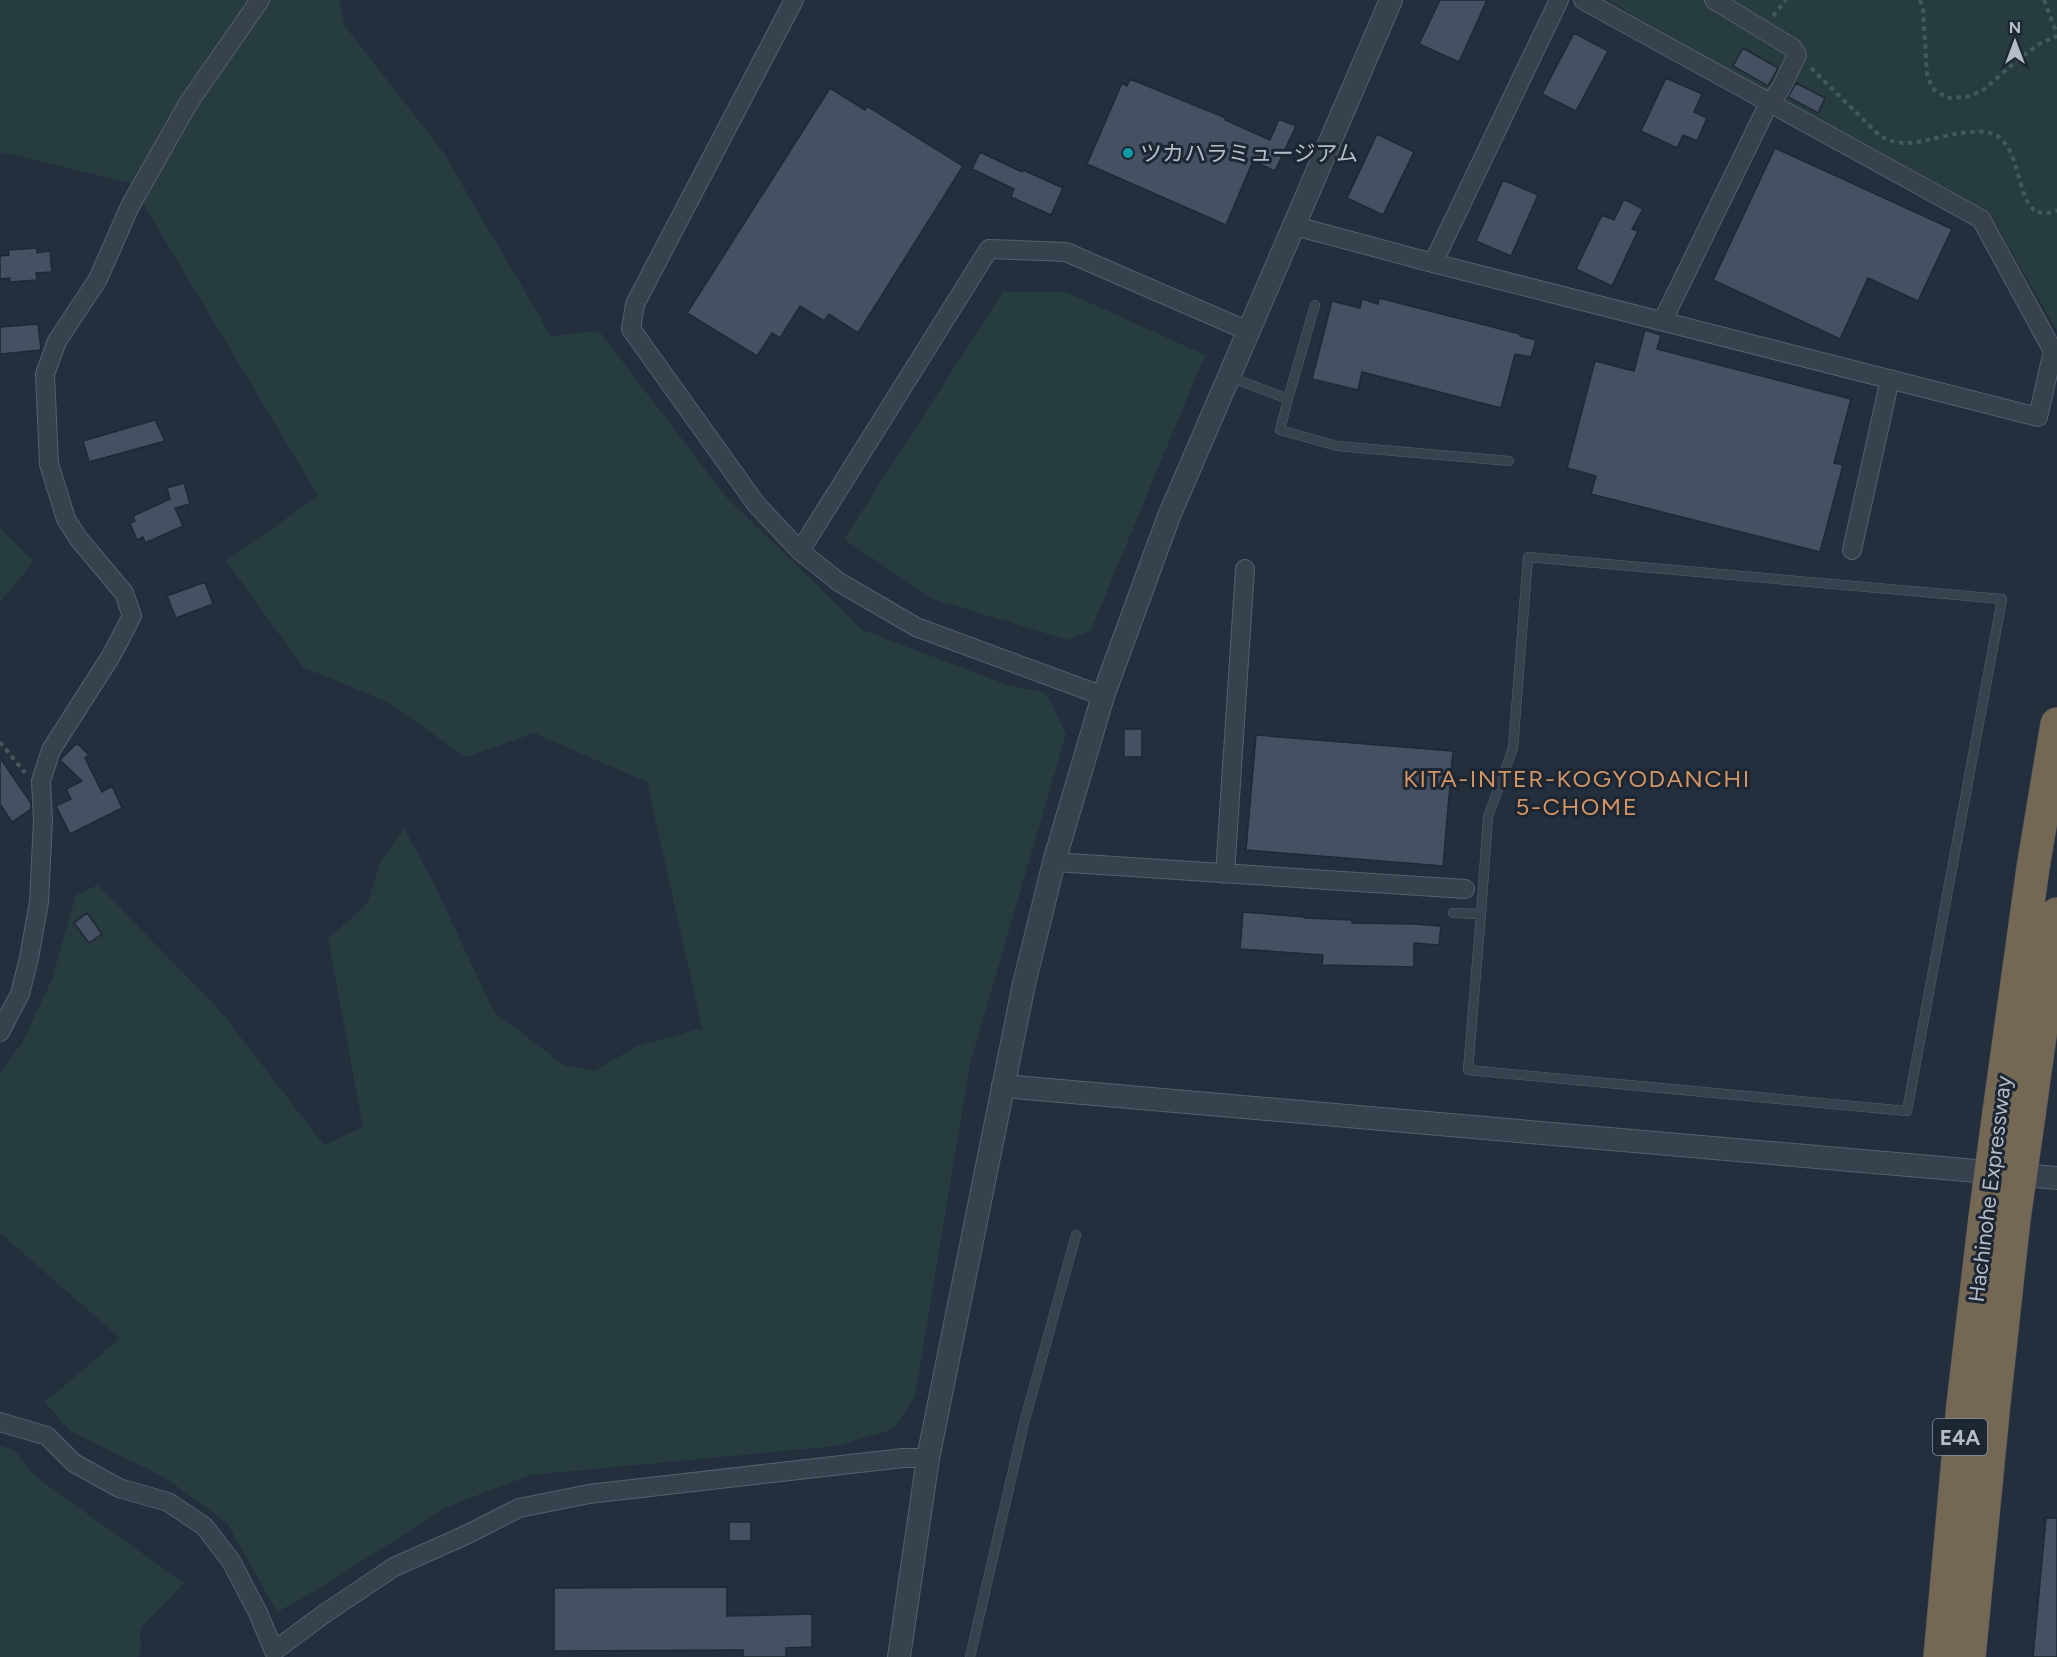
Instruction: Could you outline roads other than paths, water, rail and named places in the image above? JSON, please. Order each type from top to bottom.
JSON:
[{"type":"highway","name":"Hachinohe Expressway","points":[[1940,1657],[1963,1404],[1999,1218],[2014,1113],[2033,868],[2057,724]]},
{"type":"highway","name":"E4A","points":[[2036,1065],[2057,914]]},
{"type":"highway","points":[[2036,1065],[2057,978]]},
{"type":"highway","name":"Hachinohe Expressway","points":[[2014,1113],[2036,1065]]},
{"type":"highway","name":"Hachinohe Expressway","points":[[1969,1657],[1994,1403],[1999,1218]]},
{"type":"street","points":[[0,1032],[20,994],[29,958],[39,902],[43,820],[41,782],[51,750],[111,656],[132,616],[124,593],[78,538],[66,519],[49,464],[45,374],[57,341],[98,279],[130,206],[189,102],[260,0]]},
{"type":"street","points":[[794,0],[635,304],[631,329],[756,504],[800,551],[839,582],[916,627],[1103,696]]},
{"type":"street","points":[[899,1657],[928,1458],[1024,984],[1054,862],[1103,696],[1169,516],[1248,331],[1296,226],[1391,0]]},
{"type":"street","points":[[1433,263],[1559,0]]},
{"type":"street","points":[[1296,226],[2038,417],[2053,351],[1982,219],[1583,0]]},
{"type":"street","points":[[1662,320],[1768,102],[1781,88],[1797,55],[1793,48],[1714,0]]},
{"type":"street","points":[[800,551],[989,249],[1066,252],[1248,331]]},
{"type":"street","points":[[1852,550],[1890,379]]},
{"type":"street","points":[[1225,874],[1245,569]]},
{"type":"street","points":[[1054,862],[1465,889]]},
{"type":"street","points":[[1003,1086],[2057,1178]]},
{"type":"street","points":[[0,1422],[46,1436],[74,1463],[119,1488],[168,1502],[204,1526],[231,1561],[258,1613],[274,1651],[394,1567],[519,1508],[611,1491],[903,1458],[928,1458]]},
{"type":"lane","points":[[1315,305],[1280,430],[1337,446],[1509,461]]},
{"type":"lane","points":[[1230,377],[1288,399]]},
{"type":"lane","points":[[1528,557],[2002,599],[1907,1111],[1468,1070],[1481,914],[1488,817],[1513,748],[1528,557]]},
{"type":"lane","points":[[1453,913],[1481,914]]},
{"type":"lane","points":[[970,1657],[1024,1423],[1076,1235]]},
{"type":"place","name":"ツカハラミュージアム","points":[[1128,153]]},
{"type":"district","name":"KITA-INTER-KOGYODANCHI 5-CHOME","points":[[1577,792]]}]
